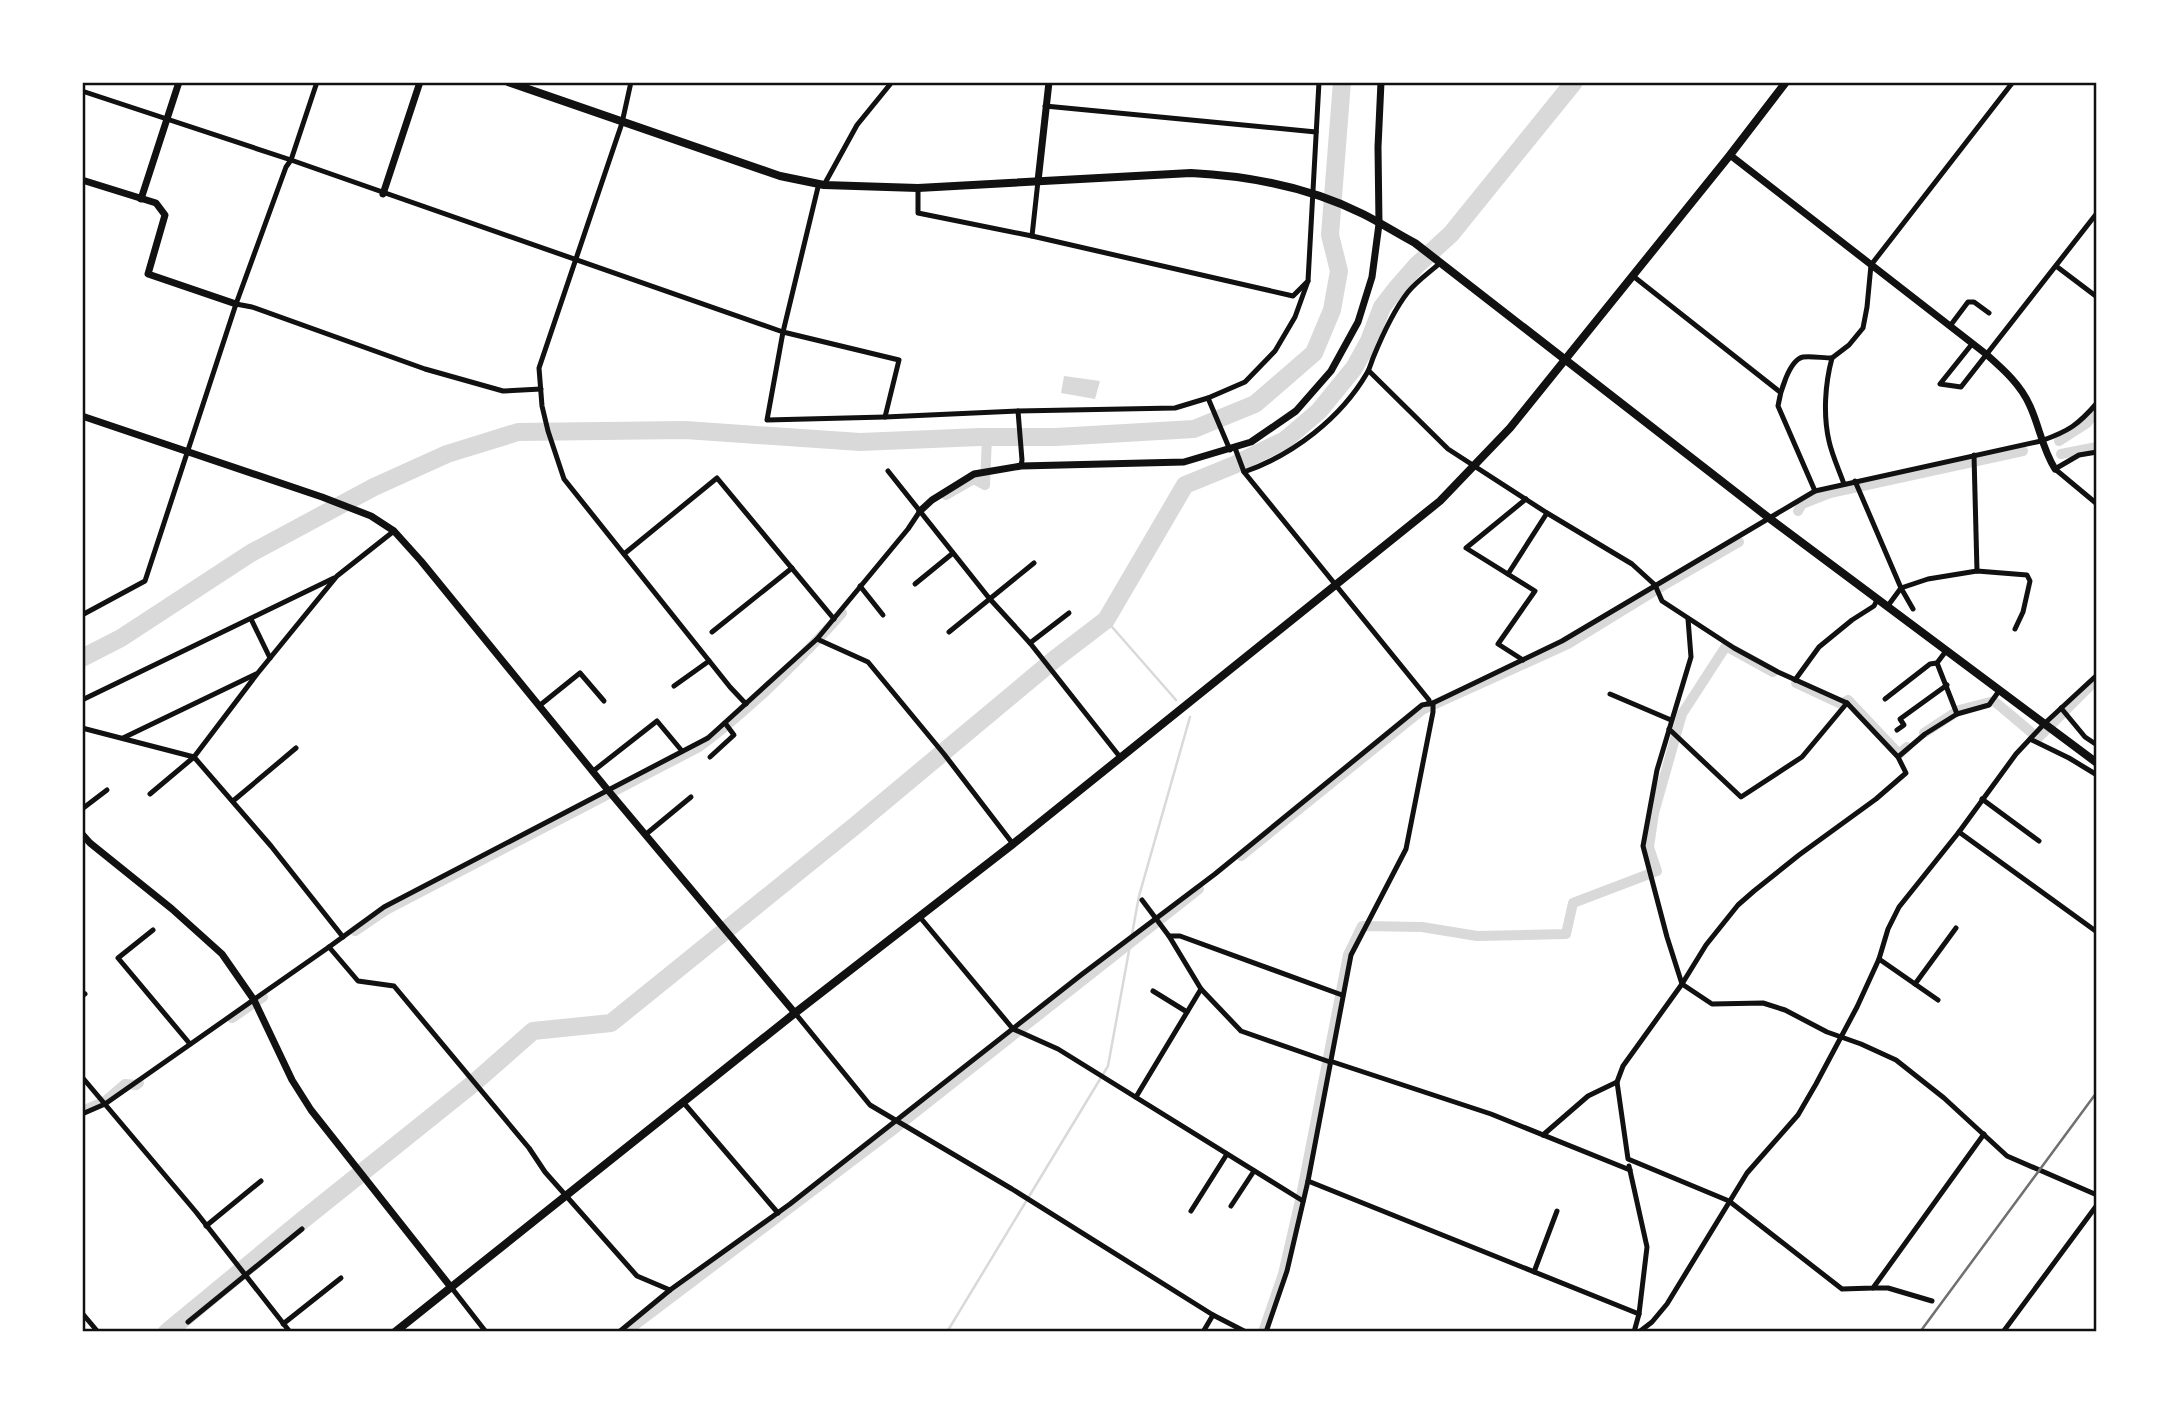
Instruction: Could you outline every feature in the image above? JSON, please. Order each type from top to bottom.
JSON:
[{"type":"main road","points":[[508,82],[780,176],[821,184],[918,188],[1205,174],[1233,175],[1279,183],[1363,214],[1415,243],[1769,518],[2097,762]]},
{"type":"main road","points":[[395,1332],[795,1013],[1013,844],[1440,501],[1510,428],[1730,156],[1786,82]]},
{"type":"street","points":[[141,199],[179,82]]},
{"type":"street","points":[[82,615],[145,581],[236,304],[286,167],[291,160],[317,82]]},
{"type":"street","points":[[383,194],[420,82]]},
{"type":"street","points":[[631,82],[622,123],[539,368],[542,406],[564,479],[746,704]]},
{"type":"street","points":[[892,82],[857,125],[821,184],[783,332],[767,420],[1175,408],[1208,398],[1245,382],[1275,351],[1294,317],[1308,281],[1319,82]]},
{"type":"street","points":[[1032,236],[1049,82]]},
{"type":"street","points":[[82,1114],[105,1104],[384,907],[708,738],[817,639],[920,511],[932,500],[974,474],[1021,463],[1184,462],[1251,442],[1296,411],[1331,371],[1359,322],[1372,277],[1379,224],[1381,82]]},
{"type":"street","points":[[1844,484],[1829,441],[1827,377],[1832,358],[1849,345],[1863,328],[1871,265],[2013,82]]},
{"type":"street","points":[[82,91],[291,160],[783,332],[898,360],[885,417]]},
{"type":"street","points":[[1045,106],[1316,132]]},
{"type":"street","points":[[1730,156],[1950,326],[2009,375],[2031,407],[2046,454],[2055,469],[2097,504]]},
{"type":"street","points":[[82,180],[156,203],[164,215],[148,274],[252,307],[425,369],[503,391],[541,389]]},
{"type":"street","points":[[918,188],[918,213],[1032,236],[1293,296],[1308,281]]},
{"type":"street","points":[[1972,344],[1940,384],[1961,387],[2097,213]]},
{"type":"street","points":[[1244,472],[1264,465],[1301,443],[1333,416],[1369,371],[1394,314],[1409,291],[1440,263]]},
{"type":"street","points":[[2056,266],[2097,297]]},
{"type":"street","points":[[1633,276],[1780,392]]},
{"type":"street","points":[[1950,326],[1968,302],[1973,302],[1989,313]]},
{"type":"street","points":[[1815,491],[1778,406],[1780,392],[1794,362],[1801,357],[1832,358]]},
{"type":"street","points":[[1369,371],[1448,449],[1632,564],[1655,585],[1662,601],[1734,648],[1847,703],[1898,757],[1906,774],[1738,905],[1706,945],[1682,984],[1623,1066],[1617,1082],[1628,1159],[1647,1247],[1637,1332]]},
{"type":"street","points":[[1208,398],[1244,472],[1429,700],[1433,712],[1406,849],[1351,955],[1308,1181],[1287,1270],[1266,1332]]},
{"type":"street","points":[[619,1332],[670,1290],[778,1213],[898,1121],[1215,874],[1422,705],[1431,704],[1562,641],[1815,491],[2041,441],[2079,423],[2097,403]]},
{"type":"street","points":[[1018,413],[1021,463]]},
{"type":"street","points":[[82,416],[323,497],[371,516],[394,531],[870,1105],[1245,1332]]},
{"type":"street","points":[[2055,469],[2079,454],[2097,452]]},
{"type":"street","points":[[1975,455],[1977,571]]},
{"type":"street","points":[[888,471],[1120,757]]},
{"type":"street","points":[[624,554],[717,478],[834,619]]},
{"type":"street","points":[[1855,481],[1901,588],[1913,609]]},
{"type":"street","points":[[1523,660],[1498,644],[1535,591],[1466,548],[1526,499]]},
{"type":"street","points":[[1508,574],[1547,513]]},
{"type":"street","points":[[82,700],[337,576],[394,531]]},
{"type":"street","points":[[915,584],[953,554]]},
{"type":"street","points":[[949,632],[1034,563]]},
{"type":"street","points":[[712,632],[792,568]]},
{"type":"street","points":[[1887,607],[1901,588],[1928,579],[1977,571],[2027,575],[2030,581],[2023,612],[2015,629]]},
{"type":"street","points":[[150,794],[194,757],[337,576]]},
{"type":"street","points":[[860,586],[883,615]]},
{"type":"street","points":[[1795,680],[1819,646],[1874,606],[1877,600]]},
{"type":"street","points":[[1030,643],[1069,613]]},
{"type":"street","points":[[251,618],[270,658]]},
{"type":"street","points":[[1688,619],[1691,657],[1657,770],[1643,846],[1682,984],[1712,1004],[1763,1003],[1785,1010],[1896,1060],[1944,1098],[2007,1156],[2097,1195]]},
{"type":"street","points":[[817,639],[868,662],[944,754],[1013,844]]},
{"type":"street","points":[[1885,699],[1930,664],[1937,663],[1945,651]]},
{"type":"street","points":[[674,686],[709,661]]},
{"type":"street","points":[[1937,663],[1957,714]]},
{"type":"street","points":[[539,706],[580,673],[604,701]]},
{"type":"street","points":[[123,738],[257,674]]},
{"type":"street","points":[[1637,1332],[1652,1322],[1667,1304],[1747,1173],[1798,1115],[1879,959],[1888,929],[1899,907],[1959,832],[2016,754],[2097,675]]},
{"type":"street","points":[[1897,730],[1904,725],[1900,719],[1947,685]]},
{"type":"street","points":[[1898,757],[1925,734],[1957,714],[1989,705],[1999,691]]},
{"type":"street","points":[[1610,694],[1671,720]]},
{"type":"street","points":[[1669,729],[1741,797],[1802,757],[1847,703]]},
{"type":"street","points":[[2061,708],[2085,737],[2097,746]]},
{"type":"street","points":[[592,772],[657,721],[682,751]]},
{"type":"street","points":[[710,757],[734,735],[725,723]]},
{"type":"street","points":[[82,727],[194,757],[271,846],[343,937]]},
{"type":"street","points":[[2030,739],[2097,775]]},
{"type":"street","points":[[233,801],[296,748]]},
{"type":"street","points":[[82,809],[107,790]]},
{"type":"street","points":[[645,835],[691,797]]},
{"type":"street","points":[[1982,799],[2039,841]]},
{"type":"street","points":[[1959,832],[2097,932]]},
{"type":"street","points":[[82,834],[222,954],[254,1000],[292,1080],[311,1110],[486,1332]]},
{"type":"street","points":[[1142,900],[1170,936],[1201,989],[1241,1031],[1491,1114],[1630,1170]]},
{"type":"street","points":[[919,916],[1013,1029],[1058,1049],[1303,1201]]},
{"type":"street","points":[[1915,984],[1956,928]]},
{"type":"street","points":[[153,930],[118,958],[190,1044]]},
{"type":"street","points":[[1170,936],[1180,936],[1342,995]]},
{"type":"street","points":[[329,947],[358,981],[394,986],[566,1195],[637,1276],[670,1290]]},
{"type":"street","points":[[1879,959],[1938,1000]]},
{"type":"street","points":[[1136,1097],[1201,989]]},
{"type":"street","points":[[1153,991],[1187,1012]]},
{"type":"street","points":[[82,1077],[290,1332]]},
{"type":"street","points":[[1543,1135],[1588,1096],[1617,1082]]},
{"type":"street","points":[[683,1102],[778,1213]]},
{"type":"street","points":[[1873,1288],[1984,1134]]},
{"type":"street","points":[[1191,1211],[1227,1154]]},
{"type":"street","points":[[1628,1159],[1729,1201],[1842,1289],[1888,1288],[1932,1301]]},
{"type":"street","points":[[1231,1206],[1254,1171]]},
{"type":"street","points":[[206,1226],[261,1181]]},
{"type":"street","points":[[1308,1181],[1639,1314]]},
{"type":"street","points":[[2003,1332],[2097,1205]]},
{"type":"street","points":[[1534,1272],[1558,1211]]},
{"type":"street","points":[[188,1322],[302,1229]]},
{"type":"street","points":[[283,1324],[341,1278]]},
{"type":"street","points":[[82,1313],[98,1332]]},
{"type":"street","points":[[1203,1332],[1213,1315]]},
{"type":"shaded area","points":[[1064,376],[1100,381],[1095,399],[1061,393]]},
{"type":"waterway","points":[[82,658],[121,638],[251,553],[374,487],[447,454],[518,432],[685,430],[860,442],[1056,437],[1194,429],[1255,404],[1314,353],[1332,310],[1339,271],[1330,235],[1342,82]]},
{"type":"waterway","points":[[167,1332],[475,1082],[533,1031],[611,1023],[1106,620],[1185,485],[1285,440],[1319,411],[1354,368],[1369,341],[1382,307],[1417,265],[1451,234],[1574,82]]},
{"type":"waterway","points":[[2059,441],[2087,423],[2097,410]]},
{"type":"waterway","points":[[946,495],[974,479],[985,485],[987,437]]},
{"type":"waterway","points":[[2061,454],[2097,447]]},
{"type":"waterway","points":[[1798,511],[1802,504],[1830,493],[2023,451]]},
{"type":"waterway","points":[[1241,856],[1422,710],[1568,644],[1739,542]]},
{"type":"waterway","points":[[355,931],[386,910],[699,747],[766,691],[842,613]]},
{"type":"waterway","points":[[1106,620],[1176,700]]},
{"type":"waterway","points":[[1263,1332],[1283,1274],[1301,1196],[1348,955],[1362,926],[1422,927],[1477,936],[1566,934],[1573,903],[1657,871],[1649,847],[1654,813],[1682,714],[1726,646],[1773,672]]},
{"type":"waterway","points":[[1924,733],[1959,710],[1994,701],[2038,738],[2097,679]]},
{"type":"waterway","points":[[1796,683],[1841,704],[1848,700],[1899,754],[1907,747]]},
{"type":"waterway","points":[[947,1332],[1108,1066],[1139,896],[1190,717]]},
{"type":"waterway","points":[[626,1332],[892,1131],[1199,889]]},
{"type":"waterway","points":[[232,1018],[263,997]]},
{"type":"waterway","points":[[82,1111],[105,1101],[125,1084],[139,1083]]},
{"type":"railway","points":[[1920,1332],[2097,1092]]}]
